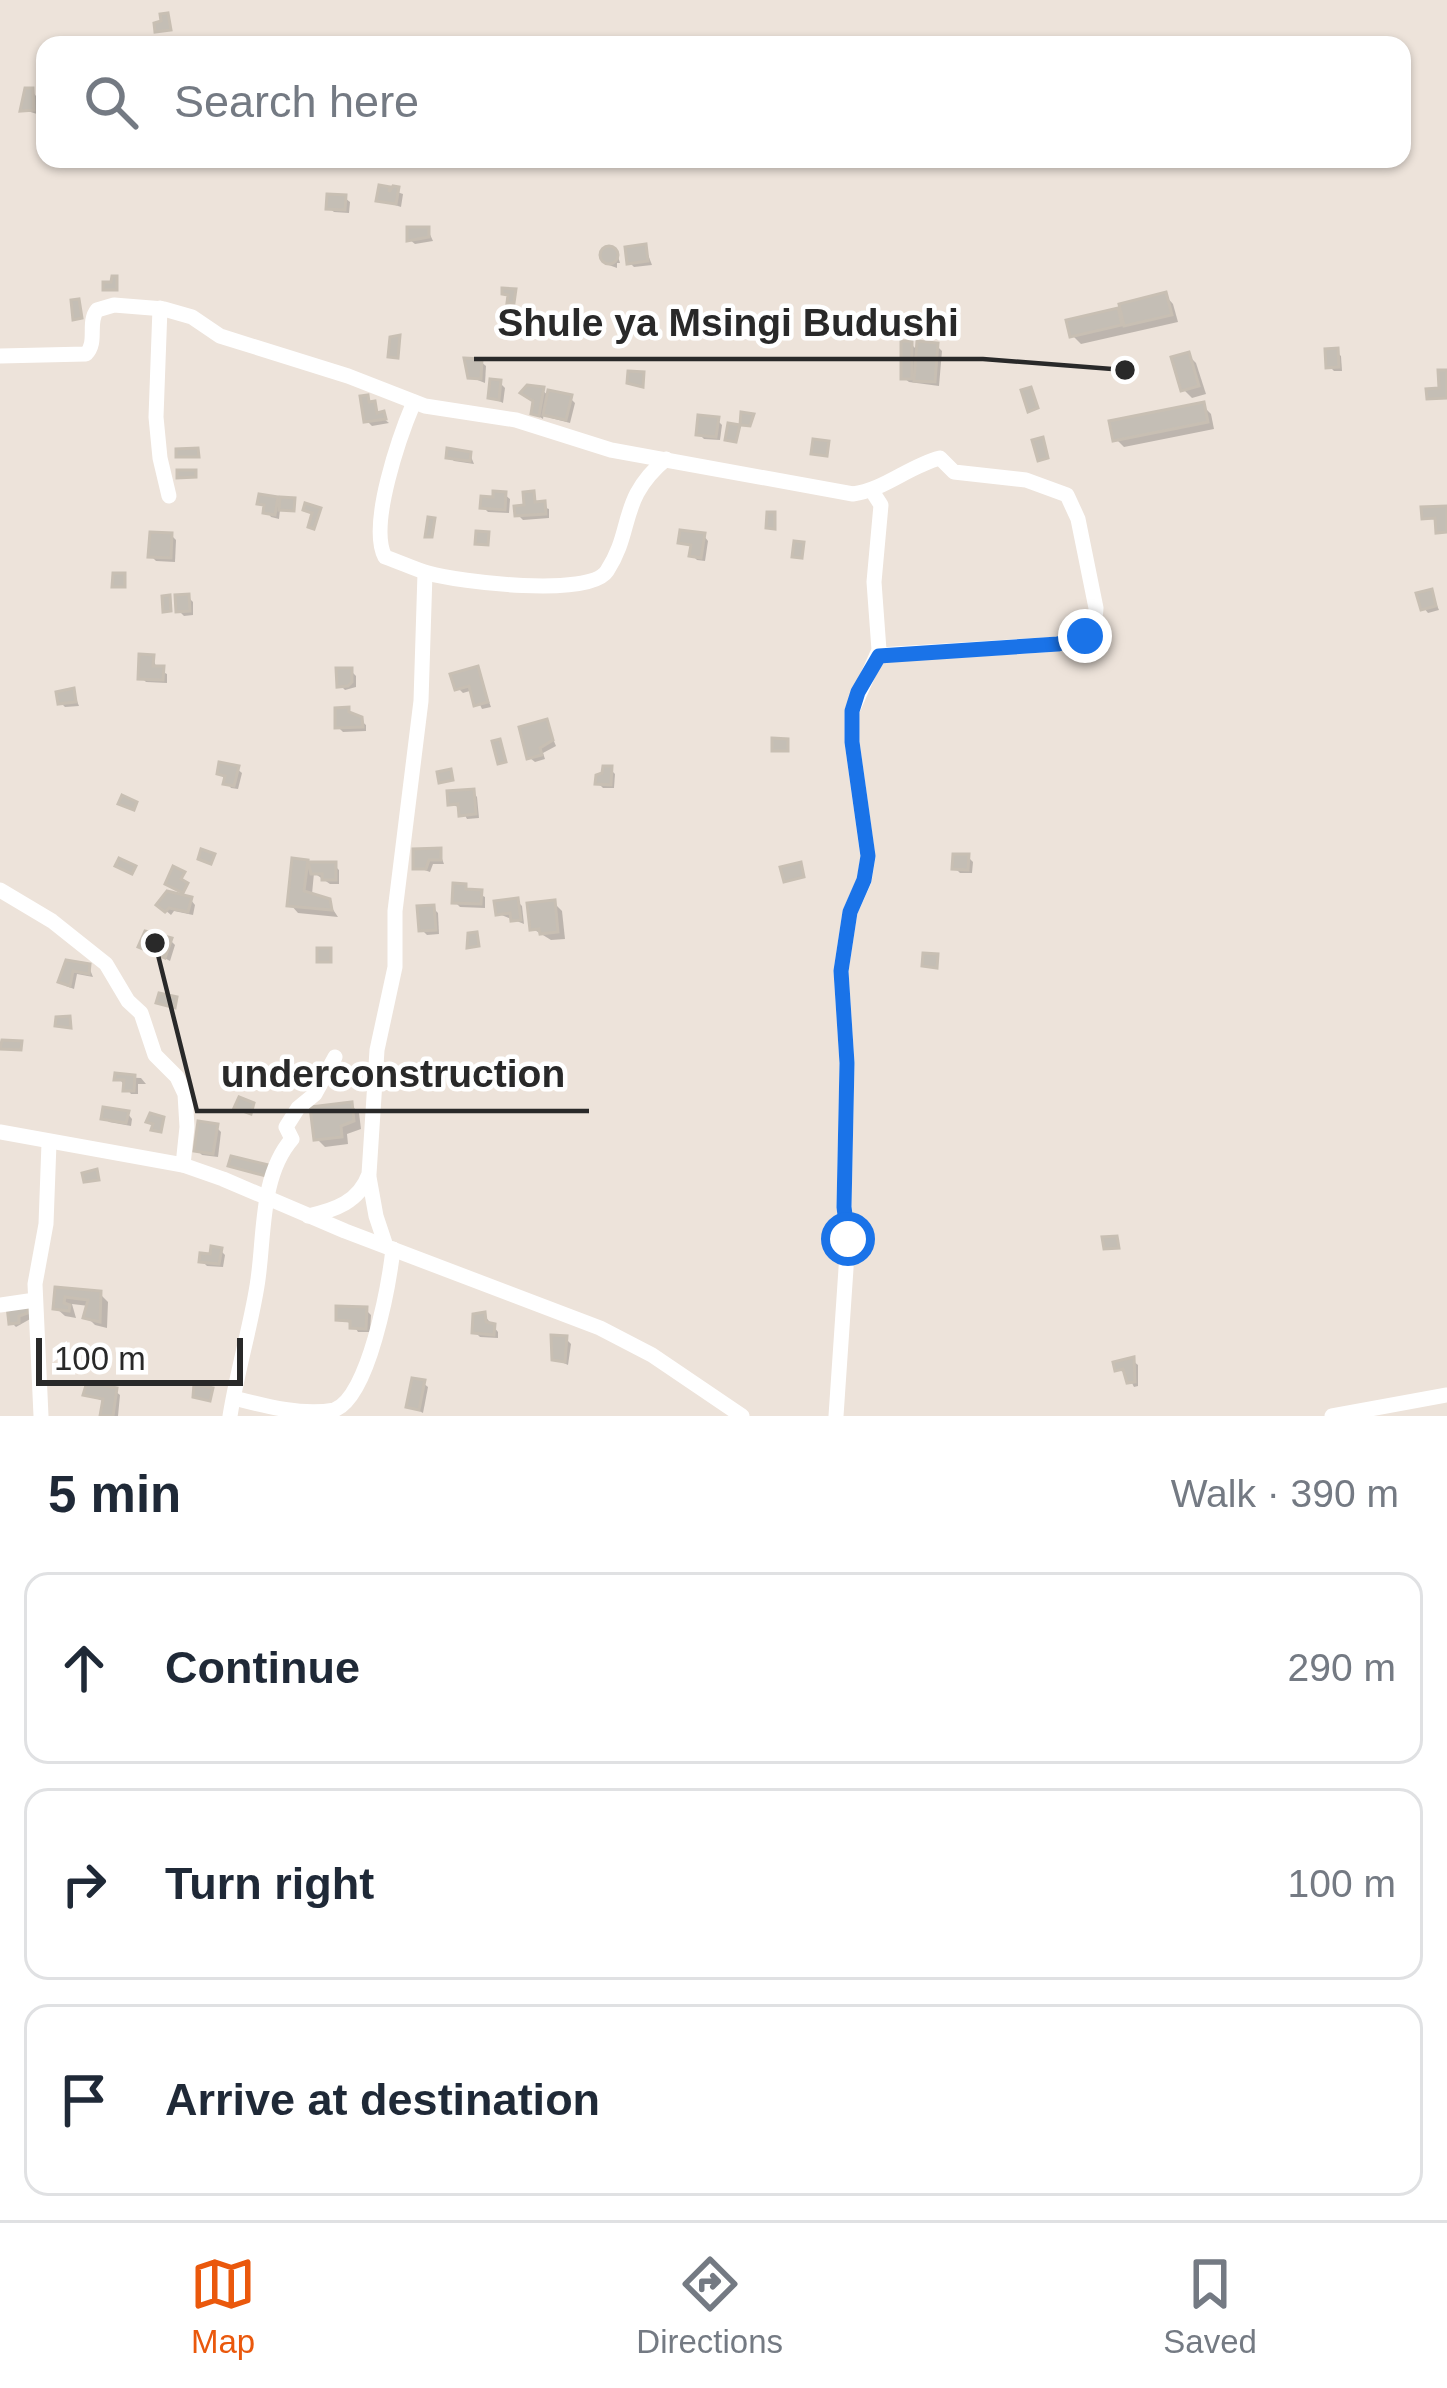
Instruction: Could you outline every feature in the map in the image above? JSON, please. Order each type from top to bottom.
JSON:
[{"type":"street","points":[[0,356],[86,354],[92,346],[92,317],[97,310],[114,305],[160,308],[192,317],[220,336],[348,376],[414,403],[486,413],[611,450],[834,493],[872,490],[893,476],[940,458],[954,472],[1026,480],[1067,495],[1078,519],[1096,608],[1095,623],[1085,636],[1058,644],[879,656]]},
{"type":"street","points":[[160,308],[156,417],[170,496]]},
{"type":"street","points":[[414,403],[400,437],[380,541],[385,556],[425,573],[576,587],[596,582],[615,557],[634,496],[666,459]]},
{"type":"street","points":[[836,1416],[848,1239],[841,971],[850,912],[868,856],[852,711],[879,656],[874,582],[880,505],[872,490]]},
{"type":"street","points":[[234,1398],[290,1412],[328,1412],[353,1397],[371,1346],[390,1248],[376,1216],[369,1174],[377,1049],[395,967],[395,911],[419,717],[425,573]]},
{"type":"street","points":[[0,890],[52,921],[98,958],[141,1012],[155,1055],[177,1077],[185,1094],[183,1165]]},
{"type":"street","points":[[230,1416],[258,1280],[268,1200],[281,1155],[292,1139],[286,1127],[315,1094],[335,1057]]},
{"type":"street","points":[[0,1132],[183,1165],[600,1328],[652,1355],[742,1416]]},
{"type":"street","points":[[41,1416],[35,1300],[46,1224],[49,1143]]},
{"type":"street","points":[[308,1216],[349,1202],[369,1174]]},
{"type":"street","points":[[0,1305],[35,1300]]},
{"type":"street","points":[[1333,1416],[1447,1395]]},
{"type":"building","points":[[168,13],[171,30],[155,32],[160,14]]},
{"type":"building","points":[[25,88],[33,88],[34,110],[20,111]]},
{"type":"building","points":[[379,185],[390,187],[389,192],[399,187],[396,204],[376,201]]},
{"type":"building","points":[[327,194],[346,195],[345,210],[326,209]]},
{"type":"building","points":[[407,227],[429,227],[429,237],[407,241]]},
{"type":"building","points":[[646,244],[648,261],[627,264],[625,247]]},
{"type":"building","points":[[609,246],[618,255],[609,264],[600,255]]},
{"type":"building","points":[[117,276],[117,290],[103,290],[103,282],[111,282]]},
{"type":"building","points":[[502,288],[516,289],[514,303],[507,303]]},
{"type":"building","points":[[1166,292],[1172,315],[1124,326],[1119,304]]},
{"type":"building","points":[[79,299],[82,318],[73,320],[71,300]]},
{"type":"building","points":[[1118,308],[1122,325],[1070,337],[1066,320]]},
{"type":"building","points":[[400,335],[398,358],[388,357],[390,337]]},
{"type":"building","points":[[901,341],[912,341],[912,379],[901,379]]},
{"type":"building","points":[[917,341],[938,343],[935,382],[914,381]]},
{"type":"building","points":[[1338,348],[1339,367],[1326,368],[1325,349]]},
{"type":"building","points":[[1189,352],[1199,386],[1181,391],[1171,357]]},
{"type":"building","points":[[464,358],[482,359],[481,379],[468,378]]},
{"type":"building","points":[[1438,370],[1447,370],[1447,398],[1427,399],[1426,389],[1439,388]]},
{"type":"building","points":[[628,371],[644,372],[643,387],[627,383]]},
{"type":"building","points":[[490,379],[501,380],[499,400],[488,398]]},
{"type":"building","points":[[527,385],[544,387],[539,416],[531,414],[533,401],[520,393]]},
{"type":"building","points":[[1031,387],[1038,408],[1028,412],[1021,390]]},
{"type":"building","points":[[548,390],[572,395],[566,420],[543,415]]},
{"type":"building","points":[[368,395],[386,419],[364,422],[360,396]]},
{"type":"building","points":[[1204,402],[1208,422],[1113,441],[1109,421]]},
{"type":"building","points":[[741,412],[754,414],[750,426],[740,425]]},
{"type":"building","points":[[698,415],[719,417],[716,437],[696,435]]},
{"type":"building","points":[[728,423],[740,425],[736,442],[725,440]]},
{"type":"building","points":[[1043,437],[1048,458],[1038,461],[1032,440]]},
{"type":"building","points":[[813,439],[829,441],[827,456],[811,454]]},
{"type":"building","points":[[198,448],[199,457],[176,457],[176,449]]},
{"type":"building","points":[[447,448],[471,452],[470,461],[446,458]]},
{"type":"building","points":[[177,470],[196,470],[196,477],[177,478]]},
{"type":"building","points":[[493,491],[506,492],[505,510],[480,508],[481,496],[493,497]]},
{"type":"building","points":[[534,491],[535,502],[545,501],[546,514],[515,516],[514,506],[524,505],[523,492]]},
{"type":"building","points":[[259,494],[278,497],[275,515],[263,513],[264,505],[257,504]]},
{"type":"building","points":[[280,497],[295,498],[294,511],[279,510]]},
{"type":"building","points":[[305,503],[321,508],[314,529],[308,527],[312,513],[303,510]]},
{"type":"building","points":[[1447,506],[1447,532],[1436,533],[1435,518],[1422,519],[1421,507]]},
{"type":"building","points":[[767,512],[775,512],[775,529],[766,528]]},
{"type":"building","points":[[428,517],[435,518],[432,537],[425,537]]},
{"type":"building","points":[[680,530],[705,533],[701,558],[689,556],[691,545],[678,543]]},
{"type":"building","points":[[476,531],[489,532],[488,545],[475,544]]},
{"type":"building","points":[[150,532],[172,533],[171,558],[148,557]]},
{"type":"building","points":[[794,541],[804,542],[802,558],[792,557]]},
{"type":"building","points":[[113,573],[125,573],[125,587],[112,587]]},
{"type":"building","points":[[1432,589],[1436,606],[1421,610],[1416,593]]},
{"type":"building","points":[[189,594],[190,611],[176,612],[175,595]]},
{"type":"building","points":[[170,595],[171,611],[163,612],[162,596]]},
{"type":"building","points":[[139,654],[154,655],[153,666],[164,666],[163,680],[138,679]]},
{"type":"building","points":[[478,666],[488,702],[474,706],[469,686],[455,690],[450,674]]},
{"type":"building","points":[[336,668],[352,668],[348,686],[337,687]]},
{"type":"building","points":[[74,688],[76,702],[58,704],[56,692]]},
{"type":"building","points":[[349,707],[349,712],[362,717],[363,727],[335,728],[335,708]]},
{"type":"building","points":[[547,719],[553,740],[540,748],[542,755],[527,759],[519,727]]},
{"type":"building","points":[[772,738],[788,739],[788,751],[772,751]]},
{"type":"building","points":[[500,739],[506,762],[498,764],[492,741]]},
{"type":"building","points":[[219,762],[239,766],[234,786],[223,784],[225,776],[217,774]]},
{"type":"building","points":[[603,766],[612,766],[611,785],[595,784]]},
{"type":"building","points":[[451,769],[453,780],[439,783],[437,772]]},
{"type":"building","points":[[474,789],[476,814],[459,816],[458,804],[448,805],[447,791]]},
{"type":"building","points":[[122,795],[137,802],[134,810],[118,804]]},
{"type":"building","points":[[441,848],[441,860],[429,860],[426,869],[413,869],[413,849]]},
{"type":"building","points":[[201,849],[215,854],[211,864],[198,859]]},
{"type":"building","points":[[953,854],[969,854],[968,870],[952,869]]},
{"type":"building","points":[[119,858],[136,866],[132,874],[115,866]]},
{"type":"building","points":[[292,858],[308,860],[304,891],[330,899],[332,910],[287,906]]},
{"type":"building","points":[[308,862],[336,862],[336,880],[311,874]]},
{"type":"building","points":[[801,862],[804,877],[784,882],[780,867]]},
{"type":"building","points":[[173,866],[185,872],[181,879],[188,883],[183,893],[165,884]]},
{"type":"building","points":[[453,883],[482,890],[481,904],[452,903]]},
{"type":"building","points":[[167,891],[192,897],[188,912],[169,908],[165,912],[156,905]]},
{"type":"building","points":[[518,898],[521,920],[511,921],[510,913],[496,915],[494,901]]},
{"type":"building","points":[[555,900],[558,932],[530,930],[527,903]]},
{"type":"building","points":[[434,905],[436,930],[419,931],[417,906]]},
{"type":"building","points":[[145,931],[172,938],[165,958],[138,947]]},
{"type":"building","points":[[477,932],[479,946],[467,948],[468,933]]},
{"type":"building","points":[[317,948],[331,948],[331,962],[317,962]]},
{"type":"building","points":[[923,953],[938,954],[937,968],[922,966]]},
{"type":"building","points":[[66,960],[90,964],[89,974],[73,971],[70,986],[58,982]]},
{"type":"building","points":[[159,993],[177,997],[175,1008],[156,1003]]},
{"type":"building","points":[[70,1016],[71,1028],[55,1026],[56,1017]]},
{"type":"building","points":[[2,1040],[22,1041],[21,1050],[0,1049]]},
{"type":"building","points":[[115,1073],[135,1075],[134,1091],[123,1091],[124,1080],[114,1080]]},
{"type":"building","points":[[239,1097],[254,1103],[251,1114],[234,1108]]},
{"type":"building","points":[[352,1102],[354,1121],[341,1126],[342,1137],[314,1140],[310,1107]]},
{"type":"building","points":[[103,1107],[129,1111],[126,1123],[101,1119]]},
{"type":"building","points":[[150,1113],[164,1117],[161,1132],[151,1130],[153,1124],[146,1122]]},
{"type":"building","points":[[198,1121],[218,1124],[213,1154],[194,1151]]},
{"type":"building","points":[[231,1156],[269,1165],[266,1176],[228,1166]]},
{"type":"building","points":[[97,1169],[99,1180],[84,1182],[82,1173]]},
{"type":"building","points":[[1117,1236],[1119,1248],[1104,1249],[1102,1237]]},
{"type":"building","points":[[211,1246],[222,1248],[219,1264],[199,1262],[200,1253],[210,1254]]},
{"type":"building","points":[[55,1287],[101,1291],[100,1322],[83,1318],[88,1300],[65,1297],[69,1311],[53,1309]]},
{"type":"building","points":[[28,1304],[28,1313],[19,1316],[19,1323],[9,1324],[7,1306]]},
{"type":"building","points":[[336,1306],[367,1307],[366,1329],[350,1328],[350,1321],[336,1320]]},
{"type":"building","points":[[485,1312],[486,1322],[495,1324],[494,1335],[472,1333],[473,1314]]},
{"type":"building","points":[[551,1335],[567,1336],[565,1362],[552,1360]]},
{"type":"building","points":[[1134,1357],[1135,1382],[1127,1383],[1123,1369],[1115,1371],[1113,1362]]},
{"type":"building","points":[[412,1378],[425,1380],[419,1410],[406,1407]]},
{"type":"building","points":[[87,1382],[117,1388],[113,1416],[100,1416],[103,1399],[83,1395]]},
{"type":"building","points":[[194,1384],[213,1388],[210,1401],[193,1397]]},
{"type":"place","name":"Shule ya Msingi Budushi","points":[[1125,370]]},
{"type":"place","name":"underconstruction","points":[[155,943]]},
{"type":"route","points":[[848,1239],[841,971],[850,912],[860,893],[868,856],[852,742],[853,703],[879,656],[1058,644],[1085,636]]}]
